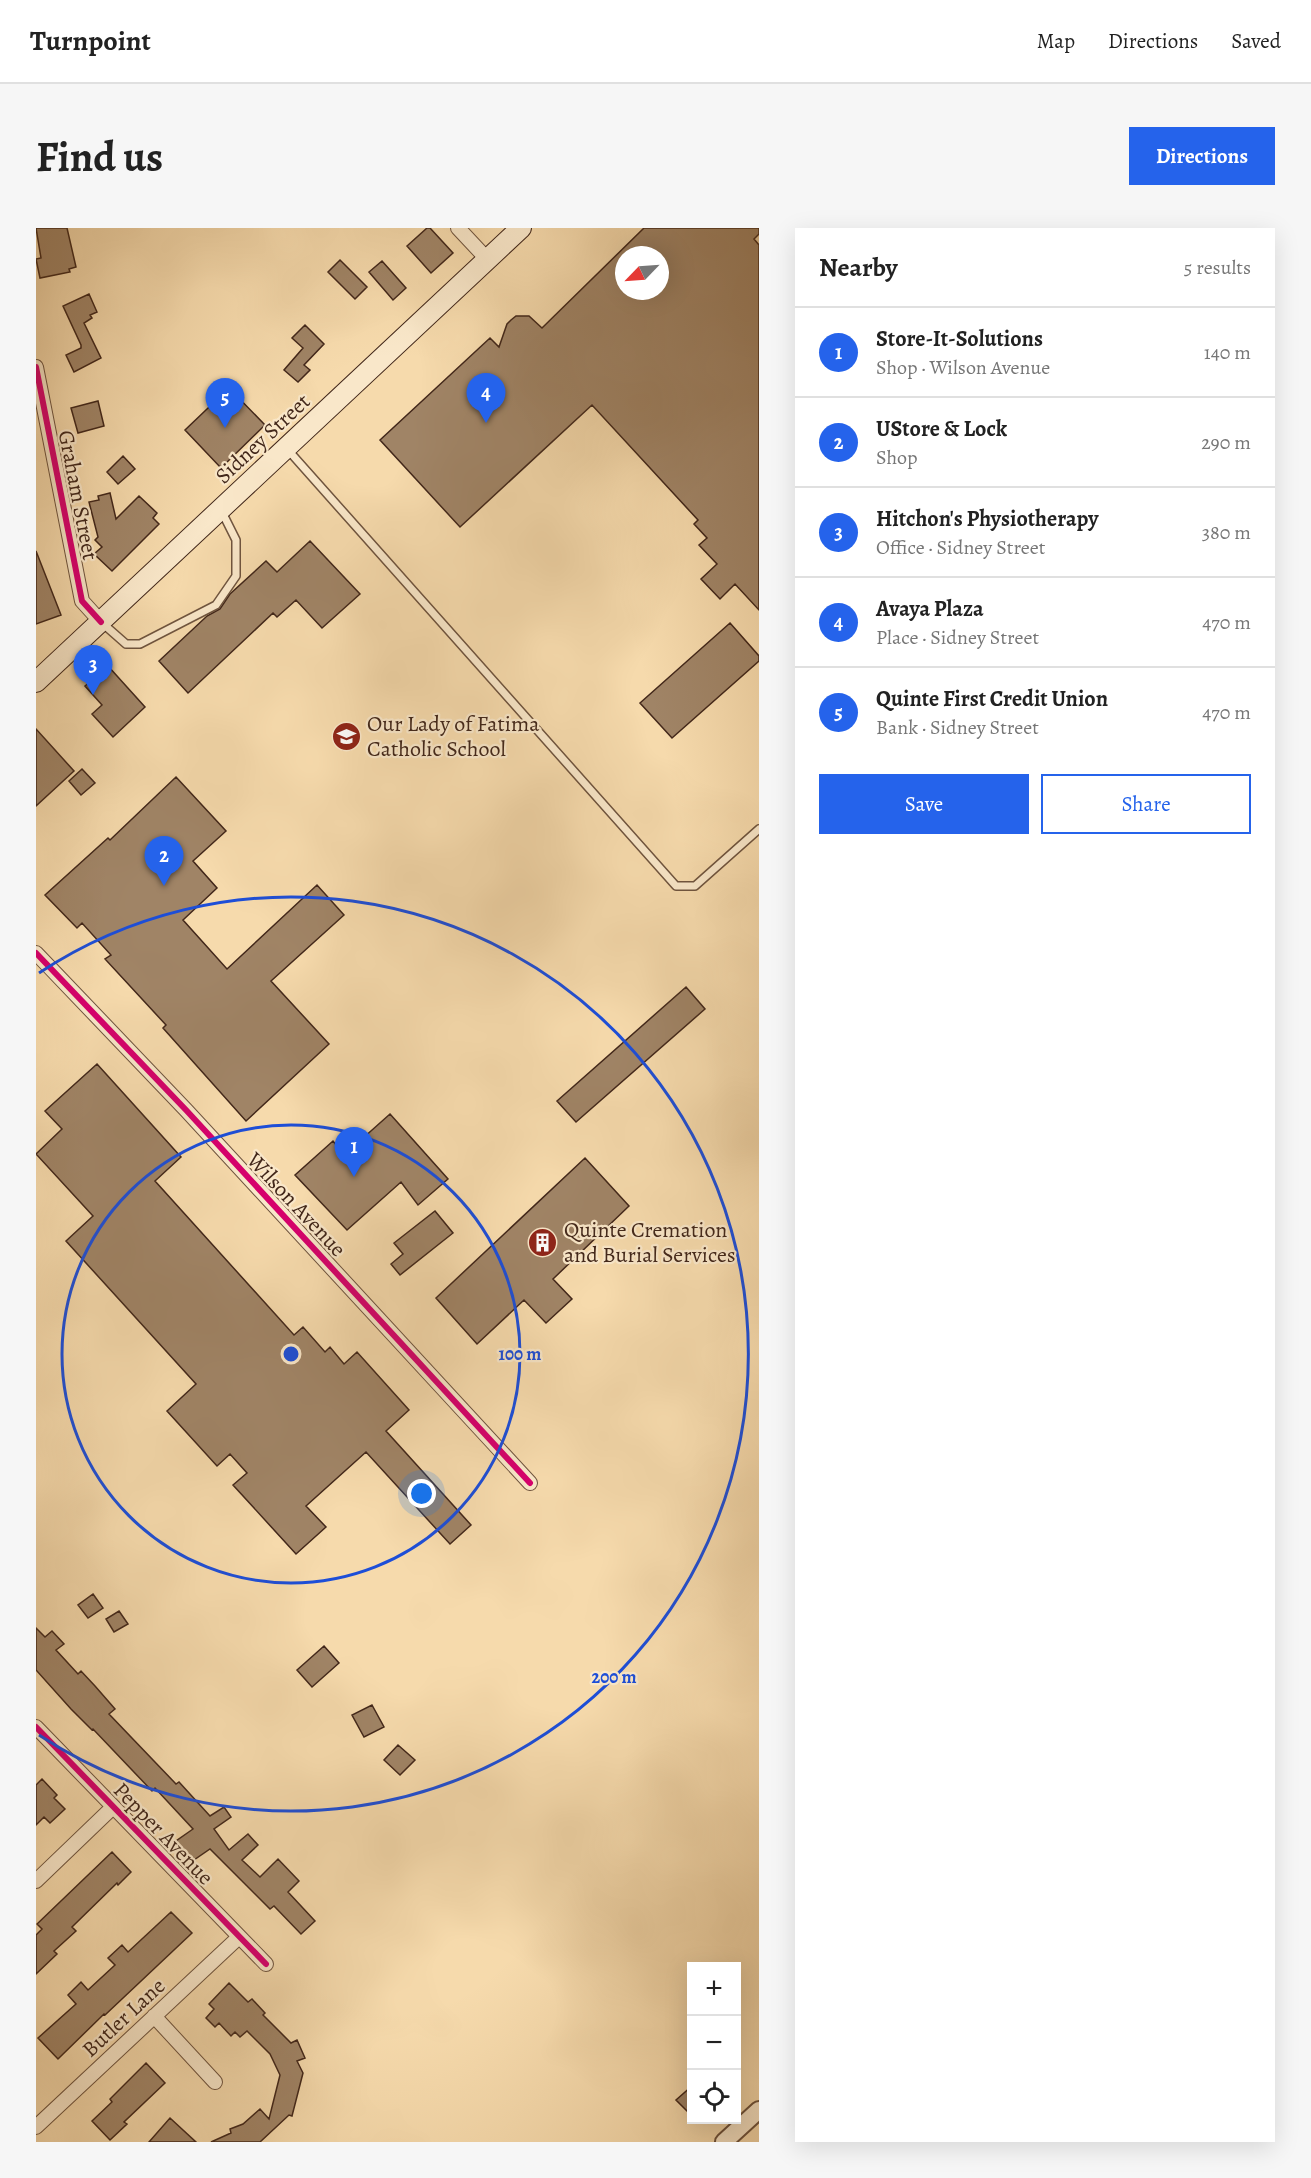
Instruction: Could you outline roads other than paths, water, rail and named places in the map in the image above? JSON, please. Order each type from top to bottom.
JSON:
[{"type":"main road","name":"Sidney Street","points":[[36,682],[521,228]]},
{"type":"street","points":[[458,228],[487,260]]},
{"type":"street","name":"Graham Street","points":[[36,367],[82,601],[101,622]]},
{"type":"street","name":"Wilson Avenue","points":[[36,952],[186,1110],[530,1483]]},
{"type":"street","name":"Pepper Avenue","points":[[36,1727],[266,1964]]},
{"type":"street","points":[[36,1881],[113,1807]]},
{"type":"street","name":"Butler Lane","points":[[36,2127],[239,1937]]},
{"type":"street","points":[[154,2016],[215,2082]]},
{"type":"street","points":[[724,2142],[757,2116]]},
{"type":"lane","points":[[287,448],[676,886],[694,886],[759,829]]},
{"type":"lane","points":[[101,622],[126,644],[140,644],[216,605],[236,576],[236,540],[221,510]]},
{"type":"place","name":"Avaya Plaza","points":[[486,423]]},
{"type":"place","name":"Quinte First Credit Union","points":[[225,428]]},
{"type":"place","name":"Hitchon's Physiotherapy","points":[[93,695]]},
{"type":"place","name":"Our Lady of Fatima Catholic School","points":[[346,736]]},
{"type":"place","name":"UStore & Lock","points":[[164,886]]},
{"type":"place","name":"Store-It-Solutions","points":[[354,1177]]},
{"type":"place","name":"Quinte Cremation and Burial Services","points":[[543,1242]]}]
